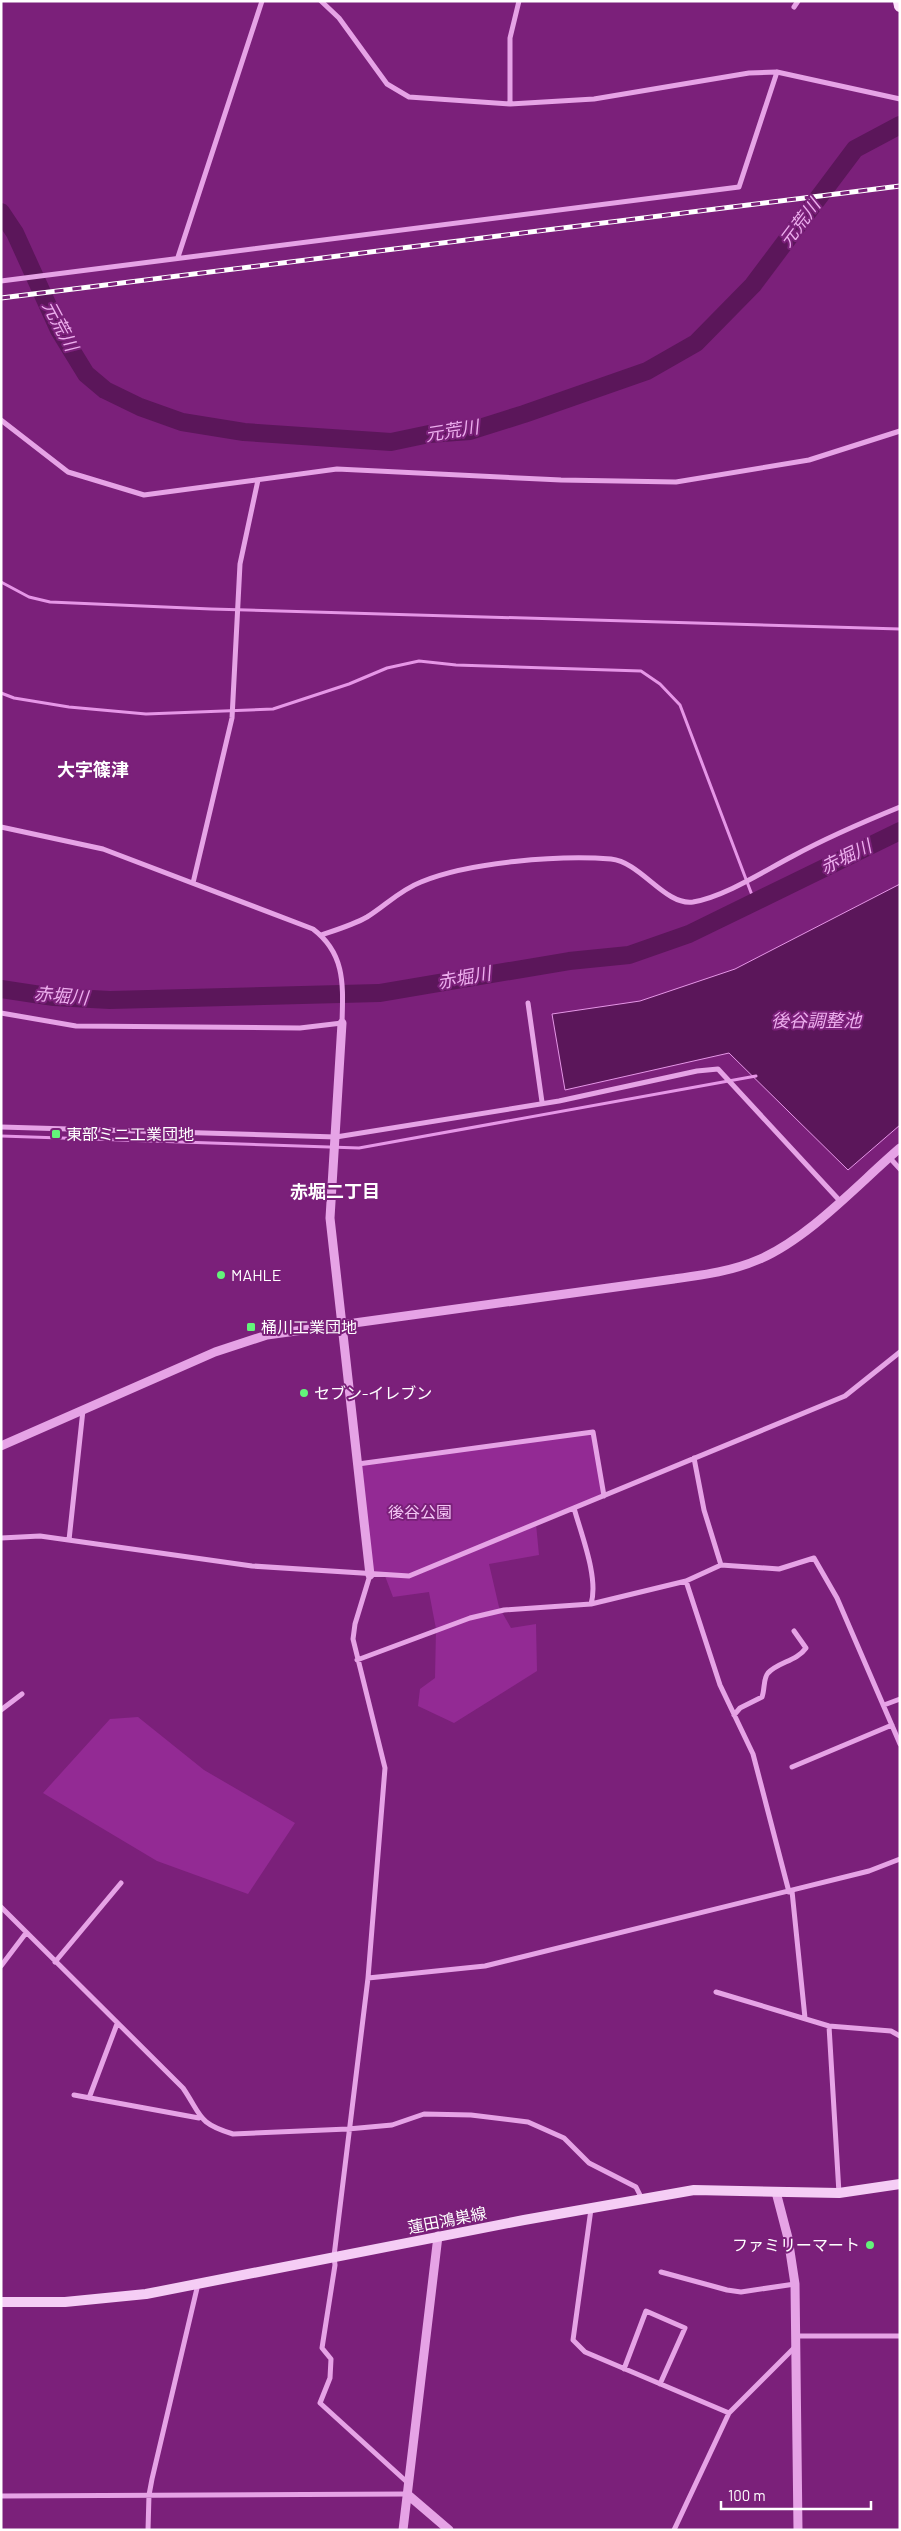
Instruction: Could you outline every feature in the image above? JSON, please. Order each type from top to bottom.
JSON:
[{"type":"main road","points":[[899,1],[900,6]]},
{"type":"main road","name":"蓮田鴻巣線","points":[[1,2302],[102,2300],[198,2284],[438,2236],[694,2190],[839,2193],[900,2184]]},
{"type":"street","points":[[178,257],[262,1]]},
{"type":"street","points":[[321,1],[345,25],[387,84],[410,97],[510,104],[594,99],[749,73],[777,72],[900,99]]},
{"type":"street","points":[[510,104],[510,38],[519,1]]},
{"type":"street","points":[[794,7],[798,1]]},
{"type":"street","points":[[1,281],[739,187],[777,72]]},
{"type":"street","points":[[1,420],[68,472],[144,495],[337,469],[561,480],[676,482],[809,460],[900,431]]},
{"type":"street","points":[[193,884],[232,718],[240,564],[258,480]]},
{"type":"street","points":[[321,935],[366,917],[407,888],[422,881],[463,869],[528,860],[614,859],[634,868],[664,892],[685,903],[696,901],[735,886],[837,832],[900,807]]},
{"type":"street","points":[[1,827],[103,849],[313,929],[321,935],[334,952],[343,976],[336,1137],[330,1218],[370,1575],[355,1624],[353,1639],[385,1768],[368,1978],[348,2129],[334,2256],[335,2265],[322,2348],[331,2359],[330,2378],[320,2403],[408,2482]]},
{"type":"street","points":[[528,1003],[542,1102]]},
{"type":"street","points":[[1,1013],[76,1026],[300,1028],[342,1023]]},
{"type":"street","points":[[1,1127],[336,1137],[542,1102],[559,1101],[697,1071],[718,1069],[840,1201]]},
{"type":"street","points":[[1,1446],[215,1352],[245,1341],[290,1331],[343,1323],[665,1280],[739,1267],[779,1250],[801,1235],[900,1148]]},
{"type":"street","points":[[889,1157],[900,1169]]},
{"type":"street","points":[[1,1538],[31,1536],[252,1566],[408,1576],[845,1396],[900,1352]]},
{"type":"street","points":[[69,1540],[83,1410]]},
{"type":"street","points":[[358,1464],[593,1432],[604,1496]]},
{"type":"street","points":[[694,1458],[704,1510],[720,1565]]},
{"type":"street","points":[[574,1508],[589,1563],[593,1598],[591,1604]]},
{"type":"street","points":[[357,1660],[470,1618],[504,1610],[591,1604],[686,1581],[720,1565],[778,1569],[814,1558],[837,1598],[900,1744]]},
{"type":"street","points":[[686,1581],[720,1685],[752,1754],[791,1892],[805,2018]]},
{"type":"street","points":[[734,1715],[740,1708],[762,1697],[766,1676],[770,1671],[802,1653],[806,1648],[794,1631]]},
{"type":"street","points":[[1,1710],[22,1694]]},
{"type":"street","points":[[884,1705],[900,1699]]},
{"type":"street","points":[[792,1767],[892,1725]]},
{"type":"street","points":[[368,1978],[485,1966],[791,1892],[869,1871],[900,1859]]},
{"type":"street","points":[[55,1962],[121,1884]]},
{"type":"street","points":[[1,1906],[183,2088],[199,2118]]},
{"type":"street","points":[[1,1966],[26,1933]]},
{"type":"street","points":[[716,1992],[829,2026],[891,2032],[900,2036]]},
{"type":"street","points":[[89,2098],[117,2024]]},
{"type":"street","points":[[829,2026],[839,2193]]},
{"type":"street","points":[[74,2095],[199,2118],[216,2129],[233,2134],[348,2129],[392,2125],[424,2114],[471,2115],[528,2122],[564,2138],[589,2163],[636,2187],[643,2200]]},
{"type":"street","points":[[776,2192],[788,2238],[795,2284],[798,2530]]},
{"type":"street","points":[[591,2208],[573,2340],[585,2352],[729,2413]]},
{"type":"street","points":[[403,2530],[438,2236]]},
{"type":"street","points":[[661,2272],[741,2292],[795,2284]]},
{"type":"street","points":[[148,2530],[149,2495],[198,2284]]},
{"type":"street","points":[[624,2369],[646,2311],[685,2328],[660,2384]]},
{"type":"street","points":[[674,2530],[729,2413],[797,2341],[900,2336]]},
{"type":"street","points":[[1,2496],[407,2494],[449,2530]]},
{"type":"green space","name":"後谷公園","points":[[593,1432],[604,1496],[536,1524],[539,1555],[489,1564],[499,1607],[511,1628],[536,1624],[537,1671],[454,1723],[418,1706],[420,1689],[435,1678],[436,1629],[429,1592],[393,1597],[385,1576],[370,1575],[358,1464]]},
{"type":"green space","points":[[138,1717],[204,1770],[295,1823],[248,1894],[157,1861],[43,1793],[110,1719]]},
{"type":"water","name":"後谷調整池","points":[[900,884],[900,1125],[848,1170],[729,1053],[565,1090],[552,1014],[640,1001],[735,969]]},
{"type":"waterway","name":"元荒川","points":[[1,212],[15,233],[59,330],[86,374],[105,390],[140,407],[182,422],[244,432],[391,442],[429,434],[470,431],[524,414],[647,371],[696,343],[753,285],[855,149],[900,125]]},
{"type":"waterway","points":[[1,582],[29,597],[50,602],[211,609],[900,629]]},
{"type":"waterway","points":[[1,693],[14,698],[69,707],[146,714],[273,709],[349,684],[387,668],[419,661],[456,665],[641,671],[660,684],[680,705],[755,903]]},
{"type":"waterway","name":"赤堀川","points":[[1,989],[54,997],[110,1000],[379,993],[569,961],[629,955],[689,934],[900,831]]},
{"type":"waterway","points":[[1,1136],[359,1148],[756,1076]]},
{"type":"railway","points":[[1,298],[900,186]]},
{"type":"place","name":"東部ミニ工業団地","points":[[56,1134]]},
{"type":"place","name":"MAHLE","points":[[221,1275]]},
{"type":"place","name":"桶川工業団地","points":[[251,1327]]},
{"type":"place","name":"セブン-イレブン","points":[[304,1393]]},
{"type":"place","name":"ファミリーマート","points":[[870,2245]]},
{"type":"district","name":"大字篠津","points":[[93,770]]},
{"type":"district","name":"赤堀二丁目","points":[[335,1192]]}]
